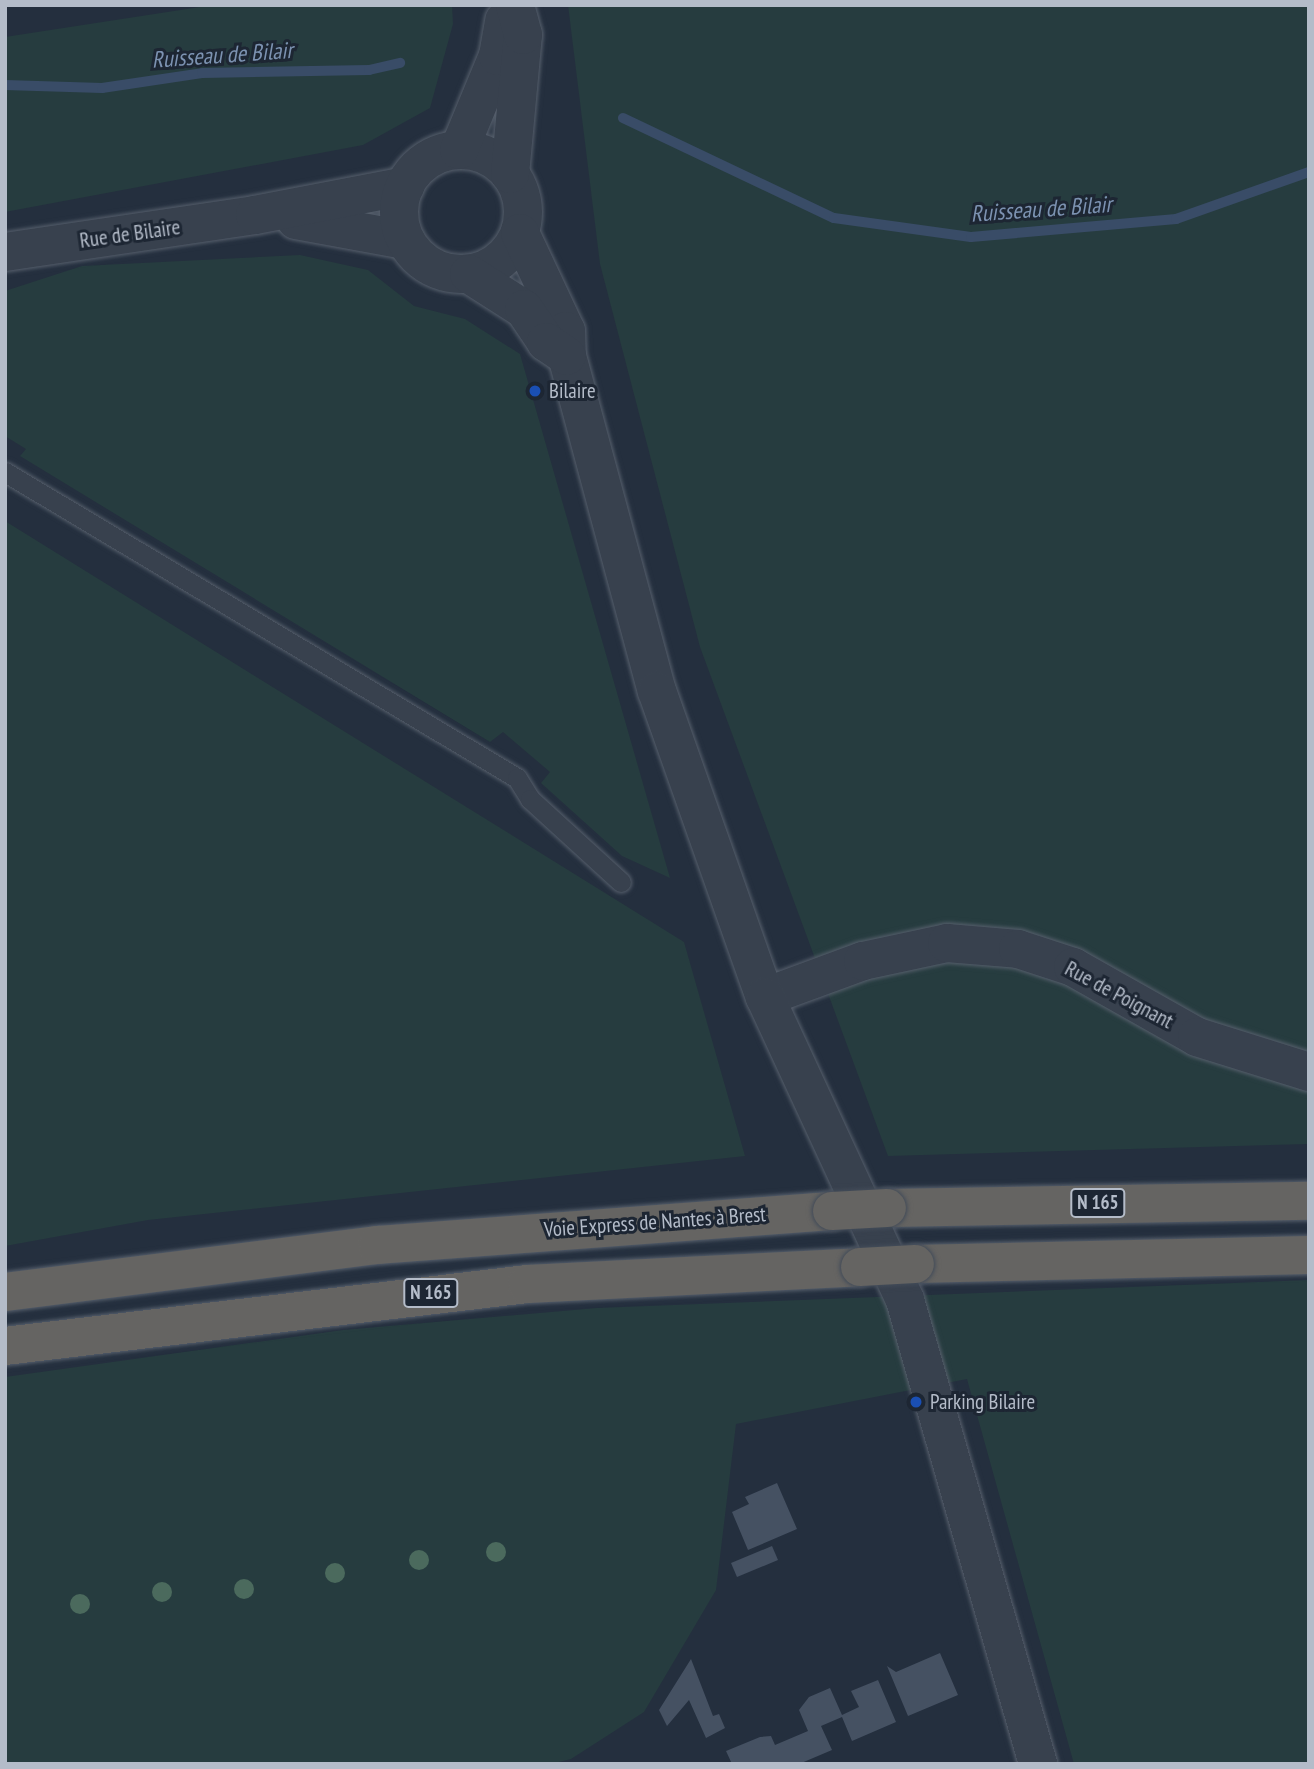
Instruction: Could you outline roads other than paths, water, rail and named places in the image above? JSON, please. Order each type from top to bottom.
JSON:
[{"type":"highway","name":"Voie Express de Nantes à Brest","points":[[5,1293],[378,1245],[832,1211],[1309,1201]]},
{"type":"highway","name":"N 165","points":[[5,1346],[448,1291],[859,1266],[1309,1255]]},
{"type":"street","points":[[458,150],[498,56],[507,5]]},
{"type":"street","points":[[469,274],[500,261],[520,233],[523,202],[510,174],[523,35],[515,5]]},
{"type":"street","points":[[510,174],[478,152],[458,150],[427,160],[405,186],[399,222],[405,240],[431,267],[469,274],[524,309],[546,342],[567,356]]},
{"type":"street","name":"Rue de Bilaire","points":[[5,252],[255,215],[405,186]]},
{"type":"street","name":"Rue de Bilaire","points":[[255,215],[405,240]]},
{"type":"street","points":[[520,233],[551,291],[657,691],[765,997],[905,1300],[1038,1764]]},
{"type":"street","name":"Rue de Poignant","points":[[765,997],[863,961],[947,943],[1018,949],[1073,967],[1197,1037],[1309,1072]]},
{"type":"lane","points":[[5,472],[517,778],[530,799],[621,882]]},
{"type":"waterway","name":"Ruisseau de Bilair","points":[[5,85],[102,88],[202,73],[369,70],[400,63]]},
{"type":"waterway","name":"Ruisseau de Bilair","points":[[623,118],[834,218],[971,237],[1176,219],[1309,172]]},
{"type":"place","name":"Bilaire","points":[[535,391]]},
{"type":"place","name":"Parking Bilaire","points":[[916,1402]]}]
